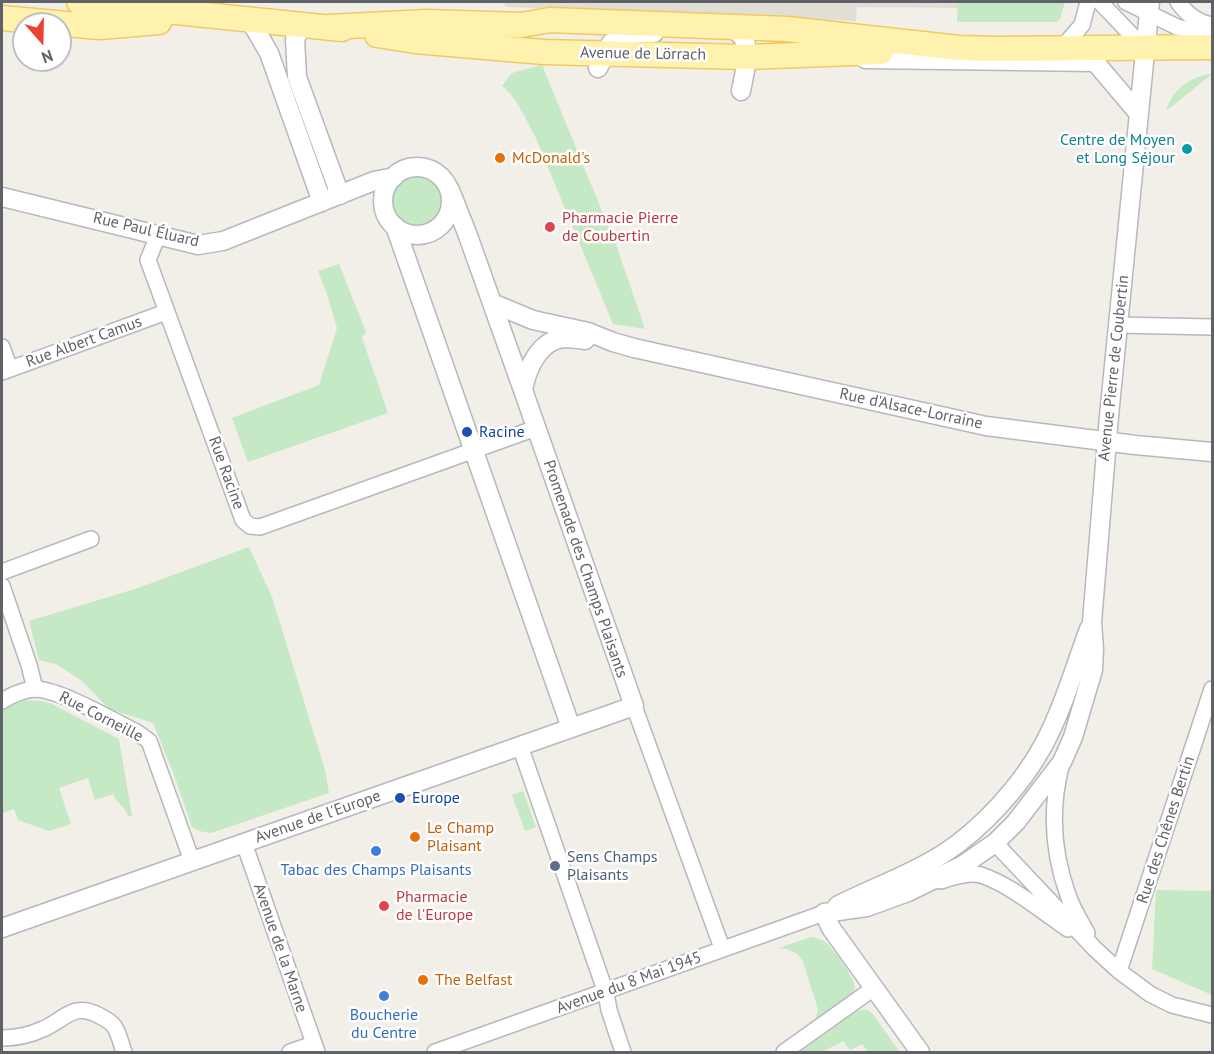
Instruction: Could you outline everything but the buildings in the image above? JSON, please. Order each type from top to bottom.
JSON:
[{"type":"main road","name":"Avenue de Lörrach","points":[[79,2],[212,17],[303,24],[415,41],[526,51],[602,61],[959,48],[1060,50],[1212,47]]},
{"type":"main road","name":"Avenue de Lörrach","points":[[2,18],[99,27],[212,17]]},
{"type":"main road","name":"Avenue de Lörrach","points":[[328,27],[426,22],[521,25],[550,20],[787,29],[959,48]]},
{"type":"street","points":[[1060,50],[1082,26],[1088,2]]},
{"type":"street","points":[[1100,2],[1144,48]]},
{"type":"street","points":[[1126,2],[1150,7],[1177,27],[1212,32]]},
{"type":"street","points":[[1180,4],[1200,21],[1212,25]]},
{"type":"street","name":"Avenue Pierre de Coubertin","points":[[824,913],[867,907],[908,892],[963,865],[977,866],[1016,822],[1062,762],[1077,727],[1093,670],[1092,622],[1107,441],[1144,48],[1150,7]]},
{"type":"street","points":[[250,20],[269,53],[322,202]]},
{"type":"street","points":[[303,24],[295,39],[297,77],[340,195]]},
{"type":"street","points":[[602,61],[611,43],[637,33],[689,35],[730,28],[745,41],[746,57],[741,91]]},
{"type":"street","points":[[746,57],[1095,63],[1139,114]]},
{"type":"street","name":"Promenade des Champs Plaisants","points":[[322,202],[374,181],[394,177],[408,169],[418,167],[438,174],[450,190],[722,948]]},
{"type":"street","points":[[394,177],[384,194],[385,212],[394,226],[571,728]]},
{"type":"street","points":[[394,226],[415,235],[436,230],[450,212],[452,201],[450,190]]},
{"type":"street","name":"Promenade des Champs Plaisants","points":[[340,195],[366,193],[384,204]]},
{"type":"street","name":"Rue Paul Éluard","points":[[2,197],[198,245],[223,241],[322,202]]},
{"type":"street","name":"Rue Racine","points":[[158,235],[148,260],[243,520],[250,526],[260,527],[536,428]]},
{"type":"street","name":"Rue d'Alsace-Lorraine","points":[[492,303],[534,320],[588,332],[613,342]]},
{"type":"street","name":"Rue Albert Camus","points":[[6,371],[166,312]]},
{"type":"street","points":[[1118,325],[1212,327]]},
{"type":"street","name":"Rue d'Alsace-Lorraine","points":[[523,390],[526,372],[536,356],[546,346],[563,338],[613,342],[986,426],[1212,452]]},
{"type":"street","points":[[2,346],[6,371]]},
{"type":"street","points":[[2,572],[91,538]]},
{"type":"street","points":[[2,585],[30,665],[35,689],[18,692],[2,701]]},
{"type":"street","name":"Avenue Pierre de Coubertin","points":[[824,913],[914,871],[942,855],[970,834],[1001,803],[1044,744],[1092,622]]},
{"type":"street","name":"Rue des Chênes Bertin","points":[[1119,971],[1212,688]]},
{"type":"street","name":"Rue Corneille","points":[[35,689],[52,692],[138,733],[149,741],[192,861]]},
{"type":"street","name":"Avenue de l'Europe","points":[[2,928],[634,706]]},
{"type":"street","points":[[520,746],[606,993],[623,1053]]},
{"type":"street","points":[[1062,762],[1055,791],[1053,821],[1059,864],[1068,896],[1095,949]]},
{"type":"street","points":[[970,834],[977,866],[1095,949]]},
{"type":"street","points":[[970,834],[996,843],[1095,949],[1119,971],[1150,994],[1172,1005],[1212,1015]]},
{"type":"street","name":"Avenue de la Marne","points":[[244,843],[315,1048]]},
{"type":"street","points":[[824,913],[831,928],[920,1053]]},
{"type":"street","name":"Avenue du 8 Mai 1945","points":[[435,1053],[824,913]]},
{"type":"street","points":[[784,1053],[874,988]]},
{"type":"street","points":[[2,1038],[29,1035],[66,1015],[78,1010],[88,1010],[114,1026],[124,1053]]},
{"type":"street","points":[[290,1053],[315,1048]]},
{"type":"shaded area","points":[[502,2],[958,2],[958,8],[857,7],[856,21],[507,7]]},
{"type":"green space","points":[[958,2],[1065,2],[1060,19],[1056,22],[957,22]]},
{"type":"green space","points":[[542,65],[618,250],[645,329],[613,324],[535,136],[517,102],[502,86],[512,73]]},
{"type":"green space","points":[[1212,74],[1166,111],[1173,96],[1184,85],[1204,75]]},
{"type":"green space","points":[[413,176],[423,176],[436,183],[443,196],[443,206],[436,219],[423,226],[413,226],[404,222],[397,215],[393,206],[393,196],[397,187],[404,180]]},
{"type":"green space","points":[[339,264],[366,332],[362,338],[388,413],[248,462],[232,418],[319,385],[337,328],[318,271]]},
{"type":"green space","points":[[249,547],[272,597],[325,770],[329,793],[211,833],[192,827],[153,723],[109,709],[82,681],[56,664],[39,660],[29,621],[138,588]]},
{"type":"green space","points":[[24,700],[52,704],[119,739],[132,816],[128,816],[113,794],[95,800],[88,778],[59,788],[71,824],[49,831],[18,820],[14,809],[3,813],[2,710]]},
{"type":"green space","points":[[523,791],[536,827],[525,831],[512,795]]},
{"type":"green space","points":[[1156,890],[1212,891],[1212,995],[1152,969]]},
{"type":"green space","points":[[811,937],[823,941],[834,951],[848,971],[855,988],[850,998],[814,1025],[818,1009],[803,962],[798,954],[779,948]]},
{"type":"green space","points":[[866,1009],[872,1013],[899,1051],[868,1052],[862,1044],[850,1050],[843,1041],[822,1052],[800,1052],[857,1011]]},
{"type":"place","name":"Centre de Moyen et Long Séjour","points":[[1187,149]]},
{"type":"place","name":"McDonald's","points":[[500,158]]},
{"type":"place","name":"Pharmacie Pierre de Coubertin","points":[[550,227]]},
{"type":"place","name":"Racine","points":[[467,432]]},
{"type":"place","name":"Europe","points":[[400,798]]},
{"type":"place","name":"Le Champ Plaisant","points":[[415,837]]},
{"type":"place","name":"Tabac des Champs Plaisants","points":[[376,851]]},
{"type":"place","name":"Sens Champs Plaisants","points":[[555,866]]},
{"type":"place","name":"Pharmacie de l'Europe","points":[[384,906]]},
{"type":"place","name":"The Belfast","points":[[423,980]]},
{"type":"place","name":"Boucherie du Centre","points":[[384,996]]}]
